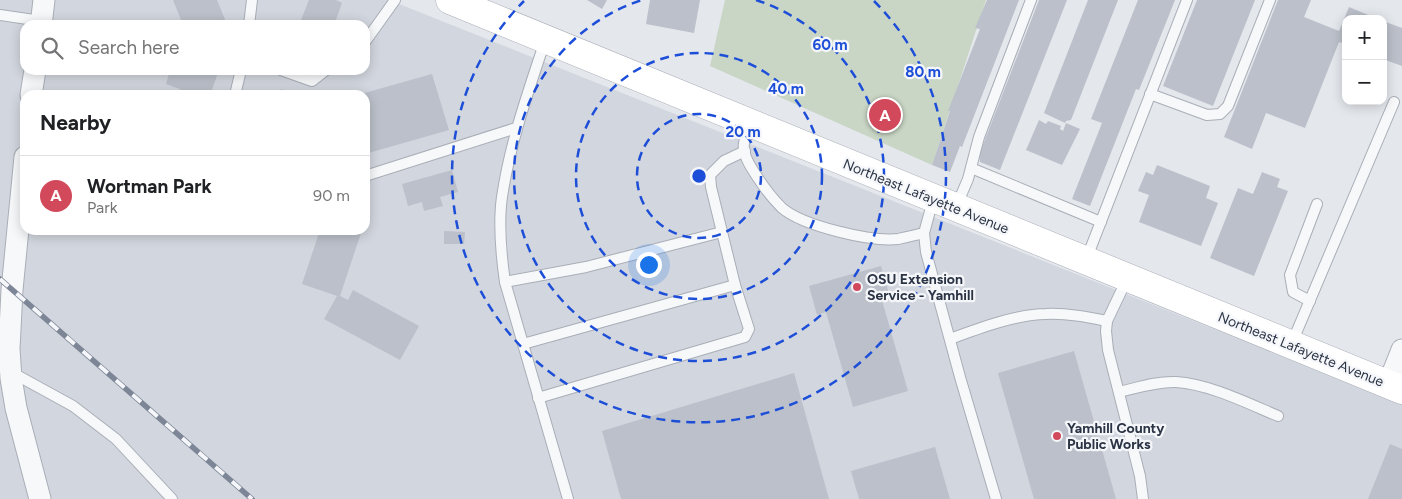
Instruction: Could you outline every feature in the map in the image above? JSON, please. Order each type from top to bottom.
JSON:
[{"type":"main road","name":"Northeast Lafayette Avenue","points":[[450,0],[1395,388]]},
{"type":"street","points":[[41,20],[44,0]]},
{"type":"street","points":[[32,90],[34,75]]},
{"type":"street","points":[[20,208],[12,290],[9,349],[10,371],[16,408],[38,498]]},
{"type":"street","points":[[1395,388],[1402,350]]},
{"type":"lane","points":[[250,20],[252,0]]},
{"type":"lane","points":[[370,35],[395,0]]},
{"type":"lane","points":[[996,499],[926,252],[924,232],[944,203],[968,179],[979,137],[1031,0]]},
{"type":"lane","points":[[1085,261],[1187,0]]},
{"type":"lane","points":[[1150,94],[1207,114],[1220,114],[1228,106],[1270,0]]},
{"type":"lane","points":[[0,15],[26,20]]},
{"type":"lane","points":[[546,40],[516,128],[502,198],[500,244],[505,282],[568,499]]},
{"type":"lane","points":[[236,90],[240,75]]},
{"type":"lane","points":[[295,75],[312,81],[320,75]]},
{"type":"lane","points":[[1291,345],[1394,102]]},
{"type":"lane","points":[[753,125],[744,144],[745,151],[753,171],[783,209],[819,226],[861,236],[898,239],[924,232]]},
{"type":"lane","points":[[370,174],[516,128]]},
{"type":"lane","points":[[538,398],[745,338],[748,329],[735,285],[711,187],[710,175],[724,161],[745,151]]},
{"type":"lane","points":[[971,168],[1101,222]]},
{"type":"lane","points":[[1310,301],[1293,292],[1290,276],[1317,204]]},
{"type":"lane","points":[[505,282],[586,267],[722,232]]},
{"type":"lane","points":[[1127,278],[1107,321],[1106,331],[1108,350],[1140,476],[1143,499]]},
{"type":"lane","points":[[523,344],[735,285]]},
{"type":"lane","points":[[950,339],[1010,320],[1045,314],[1080,316],[1107,321]]},
{"type":"lane","points":[[10,371],[73,406],[116,440],[172,499]]},
{"type":"lane","points":[[1119,392],[1150,384],[1176,382],[1203,387],[1278,416]]},
{"type":"shaded area","points":[[0,0],[389,0],[1402,404],[1402,499],[0,499]]},
{"type":"green space","points":[[725,0],[986,0],[932,165],[710,66]]},
{"type":"building","points":[[173,0],[217,0],[225,20],[181,20]]},
{"type":"building","points":[[309,0],[336,0],[342,3],[336,20],[301,20]]},
{"type":"building","points":[[587,0],[607,0],[602,9]]},
{"type":"building","points":[[650,0],[700,0],[694,33],[646,24]]},
{"type":"building","points":[[987,0],[1019,0],[962,147],[960,146],[950,172],[932,165],[950,111],[948,111],[980,29],[975,28]]},
{"type":"building","points":[[1039,0],[1067,0],[1000,170],[980,162],[979,155]]},
{"type":"building","points":[[1088,0],[1118,0],[1071,120],[1065,123],[1044,113]]},
{"type":"building","points":[[1138,0],[1175,0],[1139,90],[1136,89],[1090,206],[1072,199],[1102,123],[1091,119]]},
{"type":"building","points":[[1197,0],[1255,0],[1213,106],[1163,86]]},
{"type":"building","points":[[1278,0],[1311,0],[1304,17],[1339,31],[1342,24],[1342,43],[1339,42],[1305,128],[1266,113],[1252,149],[1224,137]]},
{"type":"building","points":[[1349,7],[1368,15],[1346,15]]},
{"type":"building","points":[[1387,22],[1402,28],[1402,66],[1387,60]]},
{"type":"building","points":[[432,74],[449,130],[370,153],[370,91]]},
{"type":"building","points":[[169,75],[217,75],[212,90],[180,90],[166,84]]},
{"type":"building","points":[[1039,120],[1046,124],[1048,121],[1061,126],[1060,129],[1063,131],[1066,123],[1080,129],[1062,165],[1026,150]]},
{"type":"building","points":[[1157,165],[1210,186],[1206,198],[1218,203],[1201,246],[1139,222],[1149,195],[1138,191],[1146,172],[1153,175]]},
{"type":"building","points":[[452,170],[458,192],[440,197],[443,206],[424,211],[422,202],[408,206],[402,184]]},
{"type":"building","points":[[1262,172],[1280,179],[1277,187],[1288,191],[1254,276],[1210,258],[1238,188],[1253,194]]},
{"type":"building","points":[[444,231],[465,232],[464,244],[444,244]]},
{"type":"building","points":[[318,235],[360,235],[340,296],[348,300],[353,290],[419,326],[400,360],[324,319],[337,296],[302,284]]},
{"type":"building","points":[[881,266],[889,294],[881,297],[908,391],[853,407],[826,312],[817,315],[809,286]]},
{"type":"building","name":"Yamhill County Public Works","points":[[1074,351],[1116,499],[1034,499],[998,373]]},
{"type":"building","points":[[794,373],[829,499],[621,499],[602,431]]},
{"type":"building","points":[[1390,444],[1402,449],[1402,499],[1368,499]]},
{"type":"building","points":[[935,447],[950,499],[859,499],[851,471]]},
{"type":"railway","points":[[0,279],[252,499]]},
{"type":"place","name":"Wortman Park","points":[[885,115]]},
{"type":"place","name":"OSU Extension Service - Yamhill","points":[[857,287]]},
{"type":"place","name":"Yamhill County Public Works","points":[[1057,436]]}]
